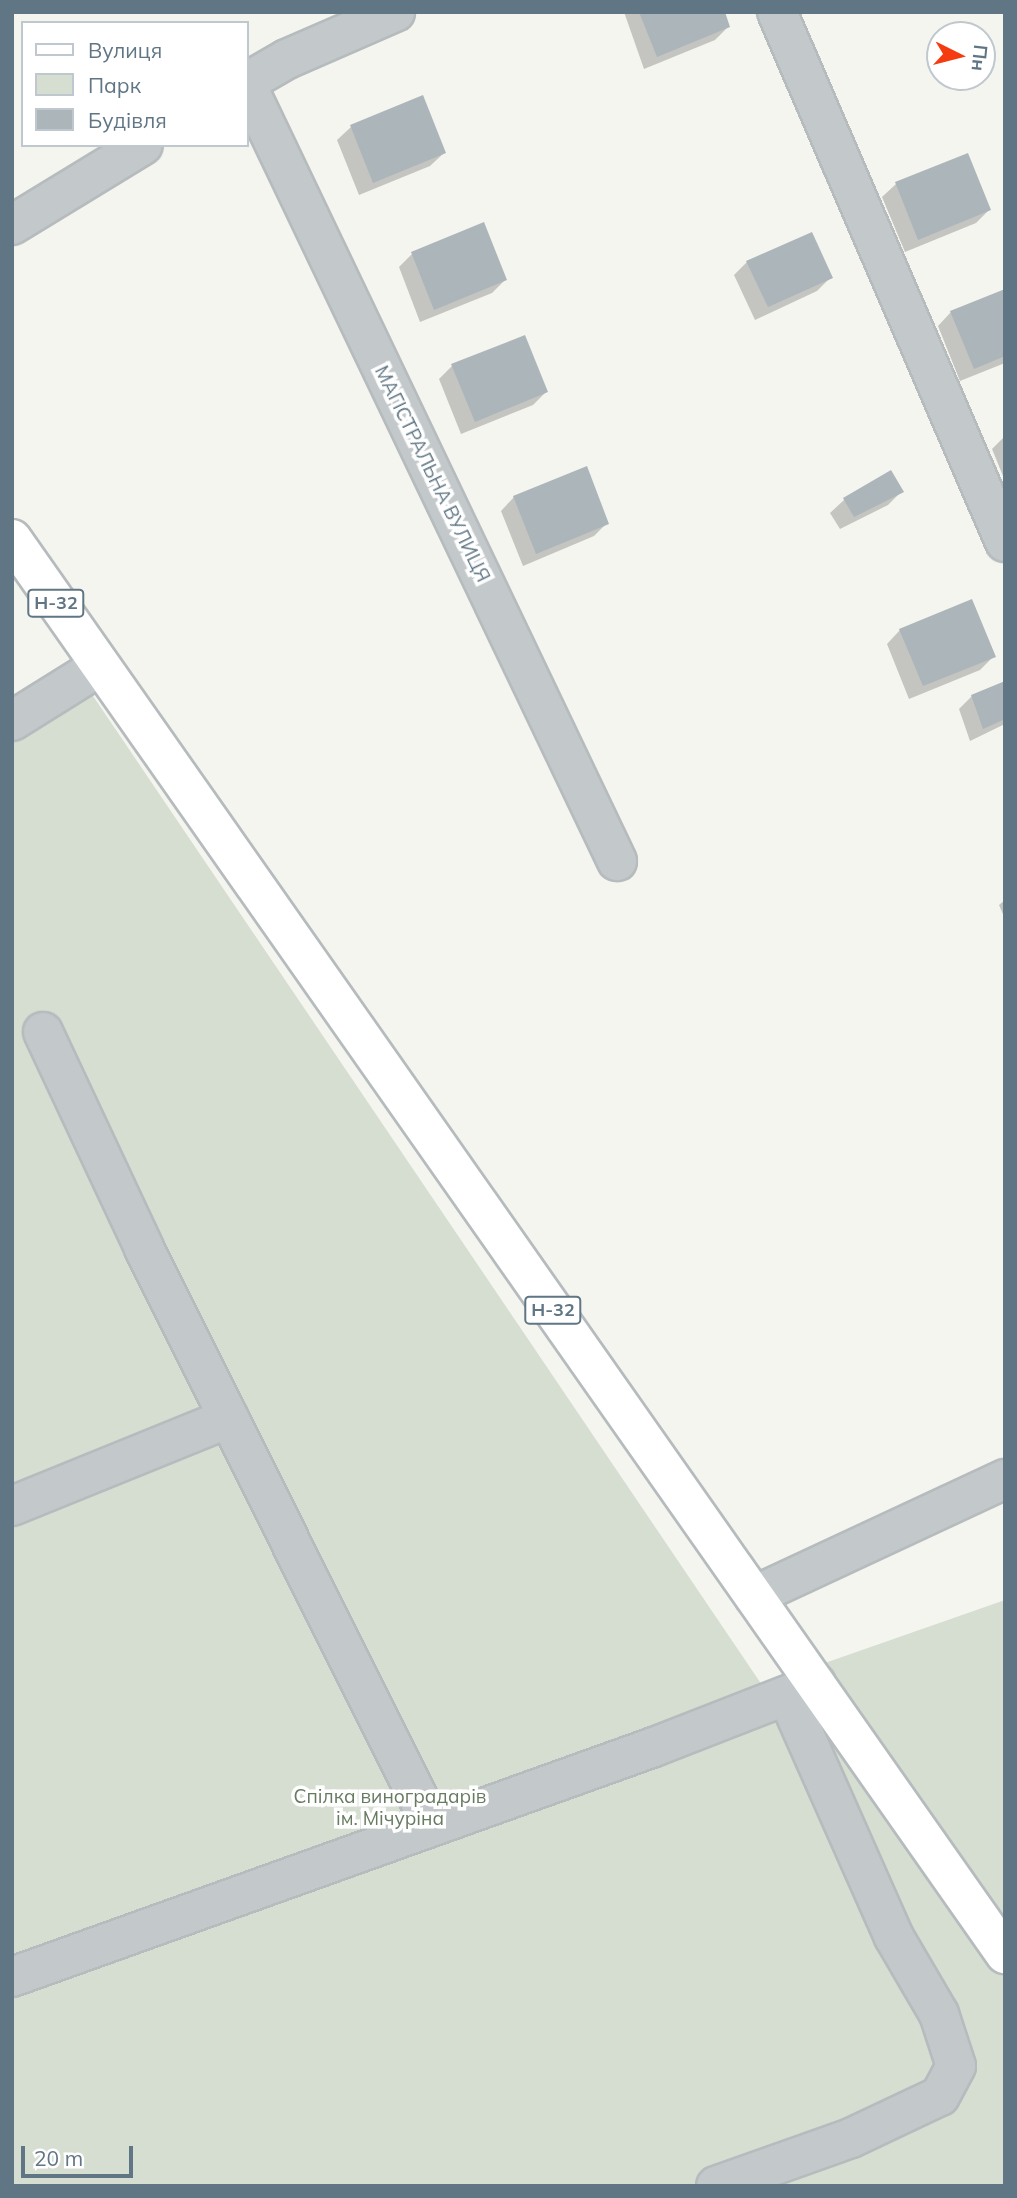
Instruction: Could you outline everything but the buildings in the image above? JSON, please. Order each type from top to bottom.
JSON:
[{"type":"main road","name":"Н-32","points":[[12,539],[754,1596],[801,1690],[1005,1954]]},
{"type":"street","points":[[248,83],[286,59],[395,12]]},
{"type":"street","points":[[777,12],[1005,542]]},
{"type":"street","name":"МАГІСТРАЛЬНА ВУЛИЦЯ","points":[[248,86],[617,861]]},
{"type":"street","points":[[12,225],[140,147]]},
{"type":"street","points":[[12,721],[100,666]]},
{"type":"street","points":[[43,1032],[144,1248],[432,1826]]},
{"type":"street","points":[[12,1506],[229,1418]]},
{"type":"street","points":[[754,1596],[1005,1479]]},
{"type":"street","points":[[12,1976],[432,1826],[801,1690],[894,1937],[939,2014],[956,2066],[940,2096],[851,2138],[716,2186]]},
{"type":"green space","name":"Спілка виноградарів ім. Мічуріна","points":[[91,693],[762,1685],[1005,1600],[1005,2186],[12,2186],[12,743]]}]
